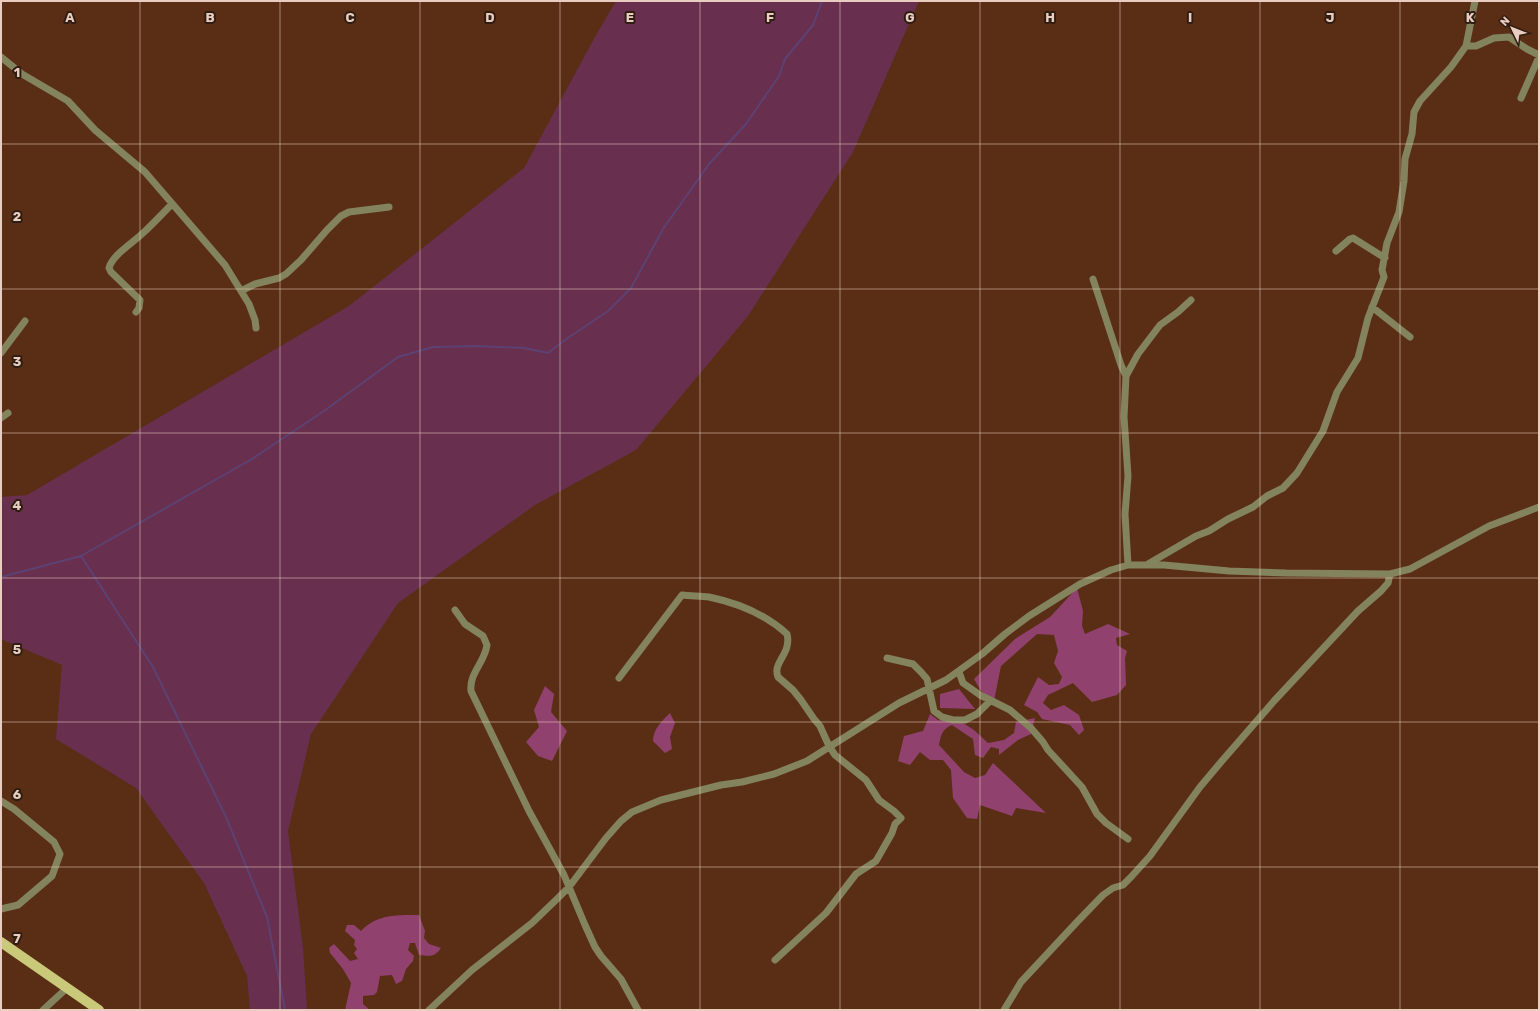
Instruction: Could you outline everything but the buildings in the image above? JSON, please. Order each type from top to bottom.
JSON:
[{"type":"main road","points":[[1,942],[99,1010]]},
{"type":"street","points":[[1146,565],[1196,536],[1209,531],[1228,519],[1258,504],[1267,496],[1283,488],[1291,481],[1323,432],[1337,392],[1358,358],[1372,307],[1384,277],[1382,270],[1386,258],[1387,243],[1399,212],[1406,159],[1412,134],[1414,112],[1420,101],[1451,67],[1466,46],[1475,1]]},
{"type":"street","points":[[1466,46],[1476,46],[1494,38],[1509,37],[1539,56],[1521,98]]},
{"type":"street","points":[[1,57],[22,74],[68,101],[95,130],[145,172],[225,265],[249,304],[255,320],[256,328]]},
{"type":"street","points":[[136,312],[139,308],[140,300],[112,272],[109,268],[110,264],[172,204]]},
{"type":"street","points":[[241,291],[255,284],[279,278],[286,274],[301,260],[341,216],[349,212],[390,207]]},
{"type":"street","points":[[1336,251],[1352,238],[1386,258]]},
{"type":"street","points":[[1093,279],[1126,376]]},
{"type":"street","points":[[1128,565],[1125,514],[1128,476],[1124,417],[1126,376],[1138,354],[1160,325],[1191,300]]},
{"type":"street","points":[[1372,307],[1410,337]]},
{"type":"street","points":[[1,353],[25,321]]},
{"type":"street","points":[[1,418],[8,413]]},
{"type":"street","points":[[429,1010],[472,970],[532,923],[569,886],[606,838],[621,821],[632,812],[651,803],[721,785],[742,782],[774,774],[807,761],[899,703],[930,690],[959,672],[1023,621],[1080,584],[1111,570],[1128,565],[1164,565],[1272,573],[1390,574],[1410,569],[1489,526],[1539,507]]},
{"type":"street","points":[[1004,1010],[1021,982],[1076,923],[1103,895],[1113,888],[1123,885],[1150,856],[1200,787],[1221,762],[1358,611],[1381,591],[1388,583],[1390,574]]},
{"type":"street","points":[[619,678],[682,596],[710,598],[745,607],[754,611],[787,634],[787,645],[776,672],[778,677],[794,690],[820,726],[829,746],[835,754],[866,780],[883,804],[894,811],[901,818],[895,824],[892,834],[876,861],[856,874],[826,914],[775,960]]},
{"type":"street","points":[[455,610],[465,624],[483,636],[487,645],[472,678],[471,691],[529,810],[558,862],[595,947],[621,979],[638,1010]]},
{"type":"street","points":[[887,658],[913,664],[927,679],[934,711],[942,717],[953,720],[965,720],[977,714],[990,700]]},
{"type":"street","points":[[959,672],[963,683],[990,700],[1010,710],[1031,728],[1082,787],[1097,814],[1106,823],[1128,839]]},
{"type":"street","points":[[1,801],[14,809],[54,842],[60,854],[52,876],[18,905],[1,909]]},
{"type":"street","points":[[43,1010],[67,988]]},
{"type":"shaded area","points":[[616,1],[919,1],[853,152],[748,316],[636,450],[535,505],[398,603],[311,734],[288,831],[303,948],[307,1010],[250,1010],[247,976],[204,883],[136,788],[56,739],[62,665],[1,639],[1,497],[27,495],[349,306],[524,168]]},
{"type":"shaded area","points":[[1077,588],[1083,611],[1082,626],[1085,634],[1108,624],[1130,634],[1116,638],[1117,645],[1127,651],[1125,658],[1126,685],[1117,695],[1092,702],[1073,683],[1048,695],[1043,703],[1051,710],[1064,705],[1079,715],[1084,730],[1079,735],[1070,725],[1042,719],[1037,712],[1024,705],[1038,677],[1049,685],[1059,684],[1062,677],[1054,663],[1058,651],[1054,635],[1037,634],[1001,666],[994,701],[981,691],[974,679],[1015,639],[1050,617]]},
{"type":"shaded area","points":[[545,686],[554,694],[551,712],[567,731],[552,761],[538,756],[526,742],[539,727],[534,710]]},
{"type":"shaded area","points":[[959,689],[975,709],[940,708],[940,694]]},
{"type":"shaded area","points":[[670,713],[675,723],[670,737],[672,749],[665,753],[653,741],[653,737],[658,726]]},
{"type":"shaded area","points":[[930,714],[938,720],[960,721],[974,730],[988,743],[1004,740],[1014,733],[1016,722],[1035,718],[1031,734],[1018,740],[999,755],[999,749],[991,747],[983,758],[975,755],[973,739],[952,725],[946,728],[942,733],[939,745],[964,772],[975,778],[985,775],[993,763],[1046,813],[1016,808],[1012,816],[980,805],[977,819],[967,818],[953,798],[951,770],[943,760],[930,760],[920,752],[910,765],[898,761],[904,736],[923,731]]},
{"type":"shaded area","points":[[419,915],[425,931],[424,938],[429,944],[441,948],[432,956],[419,955],[415,943],[410,943],[408,950],[414,956],[413,961],[406,969],[402,981],[396,984],[392,975],[380,976],[377,992],[374,995],[363,996],[363,1004],[370,1010],[345,1010],[351,983],[343,969],[330,953],[329,948],[334,944],[350,961],[358,959],[354,953],[357,949],[354,945],[355,940],[345,931],[347,925],[354,925],[361,931],[367,925],[381,918]]},
{"type":"waterway","points":[[1,577],[81,556],[252,459],[324,411],[398,357],[433,347],[477,346],[524,348],[548,353],[608,311],[631,288],[663,229],[709,164],[746,124],[779,76],[785,59],[813,25],[822,1]]},
{"type":"waterway","points":[[81,556],[153,667],[226,817],[267,917],[285,1010]]}]
